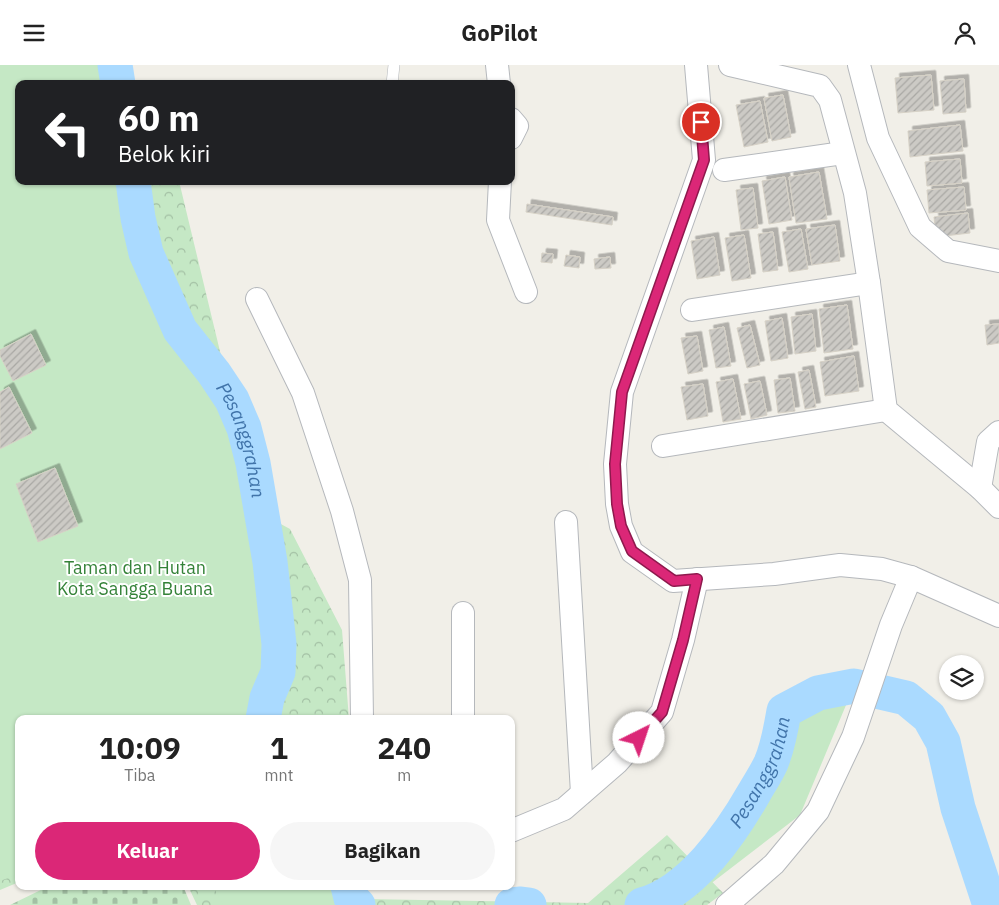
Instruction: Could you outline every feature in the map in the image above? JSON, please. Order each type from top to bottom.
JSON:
[{"type":"street","points":[[497,65],[499,80]]},
{"type":"street","points":[[696,65],[704,160],[622,392],[615,464],[617,504],[621,526],[632,551],[674,581],[774,574],[840,565],[882,569],[911,577],[999,616]]},
{"type":"street","points":[[730,65],[820,86],[830,100],[855,193],[870,283],[886,410],[980,487],[999,507]]},
{"type":"street","points":[[859,65],[878,138],[920,227],[948,251],[999,261]]},
{"type":"street","points":[[724,170],[843,153]]},
{"type":"street","points":[[500,185],[498,220],[526,292]]},
{"type":"street","points":[[692,310],[870,283]]},
{"type":"street","points":[[257,299],[303,393],[342,511],[360,580],[362,715]]},
{"type":"street","points":[[663,446],[886,410]]},
{"type":"street","points":[[980,487],[988,442],[999,432]]},
{"type":"street","points":[[566,522],[582,793]]},
{"type":"street","points":[[727,905],[774,864],[818,811],[853,737],[891,625],[911,577]]},
{"type":"street","points":[[515,829],[564,809],[617,763],[662,712],[683,640],[697,579]]},
{"type":"street","points":[[463,613],[463,715]]},
{"type":"lane","points":[[392,80],[394,65]]},
{"type":"green space","name":"Taman dan Hutan Kota Sangga Buana","points":[[0,65],[15,80],[15,185],[180,185],[230,393],[229,496],[290,529],[342,630],[349,715],[15,715],[15,884],[0,890]]},
{"type":"green space","name":"Taman dan Hutan Kota Sangga Buana","points":[[0,65],[115,65],[117,80],[15,80],[15,185],[134,185],[138,218],[146,253],[180,330],[214,373],[232,400],[244,428],[253,463],[270,562],[279,644],[278,672],[267,698],[264,715],[15,715],[15,875],[0,881]]},
{"type":"green space","points":[[854,686],[800,815],[683,905],[642,905],[660,898],[676,888],[707,860],[721,843],[771,763],[784,711],[818,693]]},
{"type":"green space","points":[[667,835],[723,893],[707,905],[197,905],[190,890],[362,890],[363,899],[588,903]]},
{"type":"green space","points":[[41,890],[185,890],[191,905],[10,905]]},
{"type":"green space","points":[[215,890],[349,890],[351,898],[358,905],[223,905]]},
{"type":"building","points":[[931,75],[934,110],[898,113],[895,78]]},
{"type":"building","points":[[964,79],[966,112],[943,114],[940,81]]},
{"type":"building","points":[[783,95],[791,137],[772,141],[764,98]]},
{"type":"building","points":[[760,101],[768,142],[744,147],[736,105]]},
{"type":"building","points":[[960,125],[963,151],[910,157],[908,131]]},
{"type":"building","points":[[960,159],[962,183],[927,186],[925,162]]},
{"type":"building","points":[[819,172],[827,219],[796,223],[789,177]]},
{"type":"building","points":[[785,177],[792,220],[769,224],[762,181]]},
{"type":"building","points":[[964,187],[966,210],[929,213],[927,190]]},
{"type":"building","points":[[753,188],[758,228],[741,230],[736,190]]},
{"type":"building","points":[[527,204],[613,217],[612,225],[526,212]]},
{"type":"building","points":[[968,213],[970,233],[936,237],[934,217]]},
{"type":"building","points":[[835,225],[840,261],[812,265],[806,229]]},
{"type":"building","points":[[801,229],[808,269],[789,272],[782,232]]},
{"type":"building","points":[[773,232],[778,270],[763,272],[758,234]]},
{"type":"building","points":[[744,235],[751,278],[732,281],[725,238]]},
{"type":"building","points":[[714,237],[720,275],[697,279],[691,241]]},
{"type":"building","points":[[542,253],[553,254],[552,263],[541,262]]},
{"type":"building","points":[[566,255],[580,257],[579,268],[564,266]]},
{"type":"building","points":[[610,257],[611,268],[595,269],[594,259]]},
{"type":"building","points":[[847,305],[853,349],[824,353],[819,309]]},
{"type":"building","points":[[812,314],[816,351],[795,354],[791,317]]},
{"type":"building","points":[[782,318],[788,358],[771,361],[765,321]]},
{"type":"building","points":[[999,324],[999,343],[987,345],[985,325]]},
{"type":"building","points":[[750,325],[760,365],[747,368],[737,328]]},
{"type":"building","points":[[724,327],[731,366],[716,368],[709,330]]},
{"type":"building","points":[[31,334],[46,365],[13,381],[0,356],[0,350]]},
{"type":"building","points":[[697,336],[703,371],[688,374],[681,338]]},
{"type":"building","points":[[854,356],[859,391],[825,396],[820,362]]},
{"type":"building","points":[[809,370],[816,407],[805,409],[798,372]]},
{"type":"building","points":[[790,378],[795,411],[778,413],[774,380]]},
{"type":"building","points":[[733,379],[741,419],[723,422],[716,382]]},
{"type":"building","points":[[760,381],[767,415],[751,419],[744,384]]},
{"type":"building","points":[[703,384],[708,416],[687,420],[681,387]]},
{"type":"building","points":[[9,387],[32,433],[0,449],[0,392]]},
{"type":"building","points":[[55,468],[78,526],[38,542],[16,484]]},
{"type":"waterway","name":"Pesanggrahan","points":[[115,65],[117,80]]},
{"type":"waterway","name":"Pesanggrahan","points":[[134,185],[138,218],[146,253],[180,330],[214,373],[232,400],[244,428],[253,463],[270,562],[279,644],[278,672],[267,698],[264,715]]},
{"type":"waterway","name":"Pesanggrahan","points":[[642,905],[660,898],[676,888],[692,875],[721,843],[771,763],[784,711],[818,693],[854,686],[906,698],[929,717],[943,742],[958,808],[990,905]]},
{"type":"waterway","name":"Pesanggrahan","points":[[349,890],[351,898],[358,905]]},
{"type":"waterway","name":"Pesanggrahan","points":[[512,905],[529,905]]},
{"type":"route","points":[[639,738],[662,712],[683,640],[697,579],[674,581],[632,551],[621,526],[617,504],[615,464],[622,392],[704,160],[701,122]]}]
